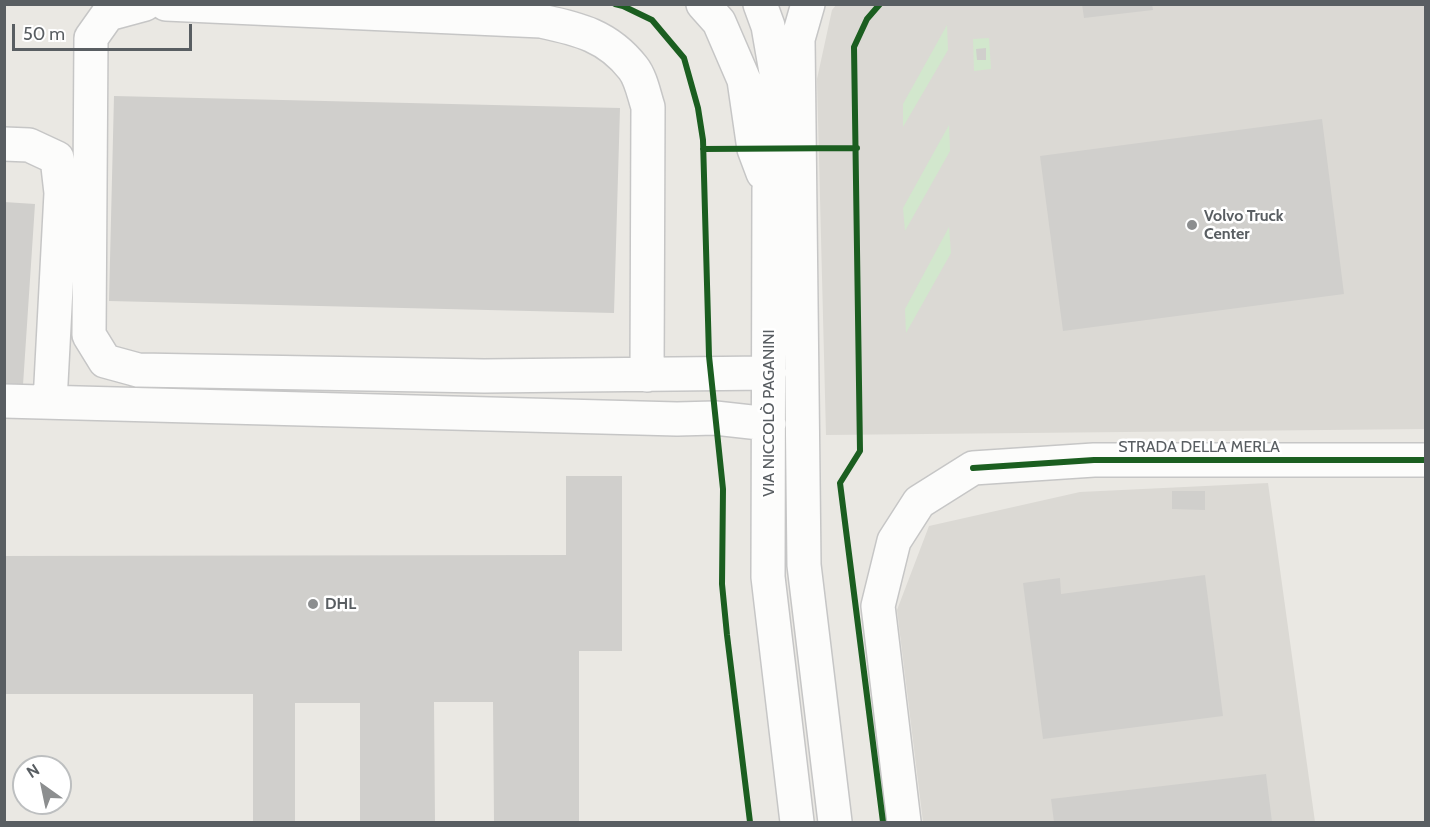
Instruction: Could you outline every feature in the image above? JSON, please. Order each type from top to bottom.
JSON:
[{"type":"street","points":[[145,4],[108,14],[91,38],[89,334],[105,361],[138,370],[484,376],[769,373]]},
{"type":"street","points":[[166,4],[541,21],[571,28],[605,40],[634,70],[648,107],[647,375]]},
{"type":"street","points":[[703,4],[719,22],[744,80],[754,148],[769,189]]},
{"type":"street","name":"VIA NICCOLÒ PAGANINI","points":[[760,4],[768,26],[776,72],[776,122],[769,189],[768,577],[796,822]]},
{"type":"street","name":"VIA NICCOLÒ PAGANINI","points":[[808,4],[798,39],[804,565],[835,822]]},
{"type":"street","points":[[4,144],[29,145],[57,158],[61,193],[50,402]]},
{"type":"street","points":[[4,401],[677,419],[716,418],[769,424]]},
{"type":"street","name":"STRADA DELLA MERLA","points":[[904,822],[878,606],[894,542],[919,502],[973,468],[1094,460],[1425,460]]},
{"type":"shaded area","points":[[836,5],[1425,5],[1425,429],[826,435],[817,79],[832,10]]},
{"type":"shaded area","points":[[1268,483],[1315,822],[923,822],[897,610],[929,526],[1080,492]]},
{"type":"green space","points":[[947,25],[948,50],[903,127],[903,104]]},
{"type":"green space","points":[[989,38],[991,69],[974,71],[973,39]]},
{"type":"green space","points":[[949,125],[950,151],[905,231],[903,208]]},
{"type":"green space","points":[[949,227],[951,253],[906,333],[905,309]]},
{"type":"building","points":[[1082,4],[1152,4],[1153,10],[1084,18]]},
{"type":"building","points":[[986,48],[986,60],[977,60],[976,49]]},
{"type":"building","points":[[114,96],[620,108],[614,313],[109,301]]},
{"type":"building","name":"Volvo Truck Center","points":[[1322,119],[1344,294],[1063,331],[1040,156]]},
{"type":"building","points":[[4,202],[35,204],[23,385],[4,384]]},
{"type":"building","name":"DHL","points":[[566,476],[622,476],[622,651],[579,651],[579,822],[494,822],[493,702],[434,702],[435,822],[360,822],[360,703],[295,703],[295,822],[253,822],[253,694],[4,694],[4,556],[566,555]]},
{"type":"building","points":[[1172,491],[1205,491],[1205,510],[1172,509]]},
{"type":"building","points":[[1205,575],[1223,716],[1043,739],[1023,583],[1060,578],[1061,594]]},
{"type":"building","points":[[1266,774],[1272,822],[1054,822],[1051,799]]},
{"type":"cycle path","points":[[615,4],[652,20],[684,58],[698,108],[703,140],[709,356],[723,489],[722,584],[750,822]]},
{"type":"cycle path","points":[[880,4],[867,19],[854,47],[860,451],[840,483],[883,822]]},
{"type":"cycle path","points":[[703,149],[857,148]]},
{"type":"cycle path","points":[[973,468],[1094,460],[1426,460]]},
{"type":"place","name":"Volvo Truck Center","points":[[1192,225]]},
{"type":"place","name":"DHL","points":[[313,604]]}]
